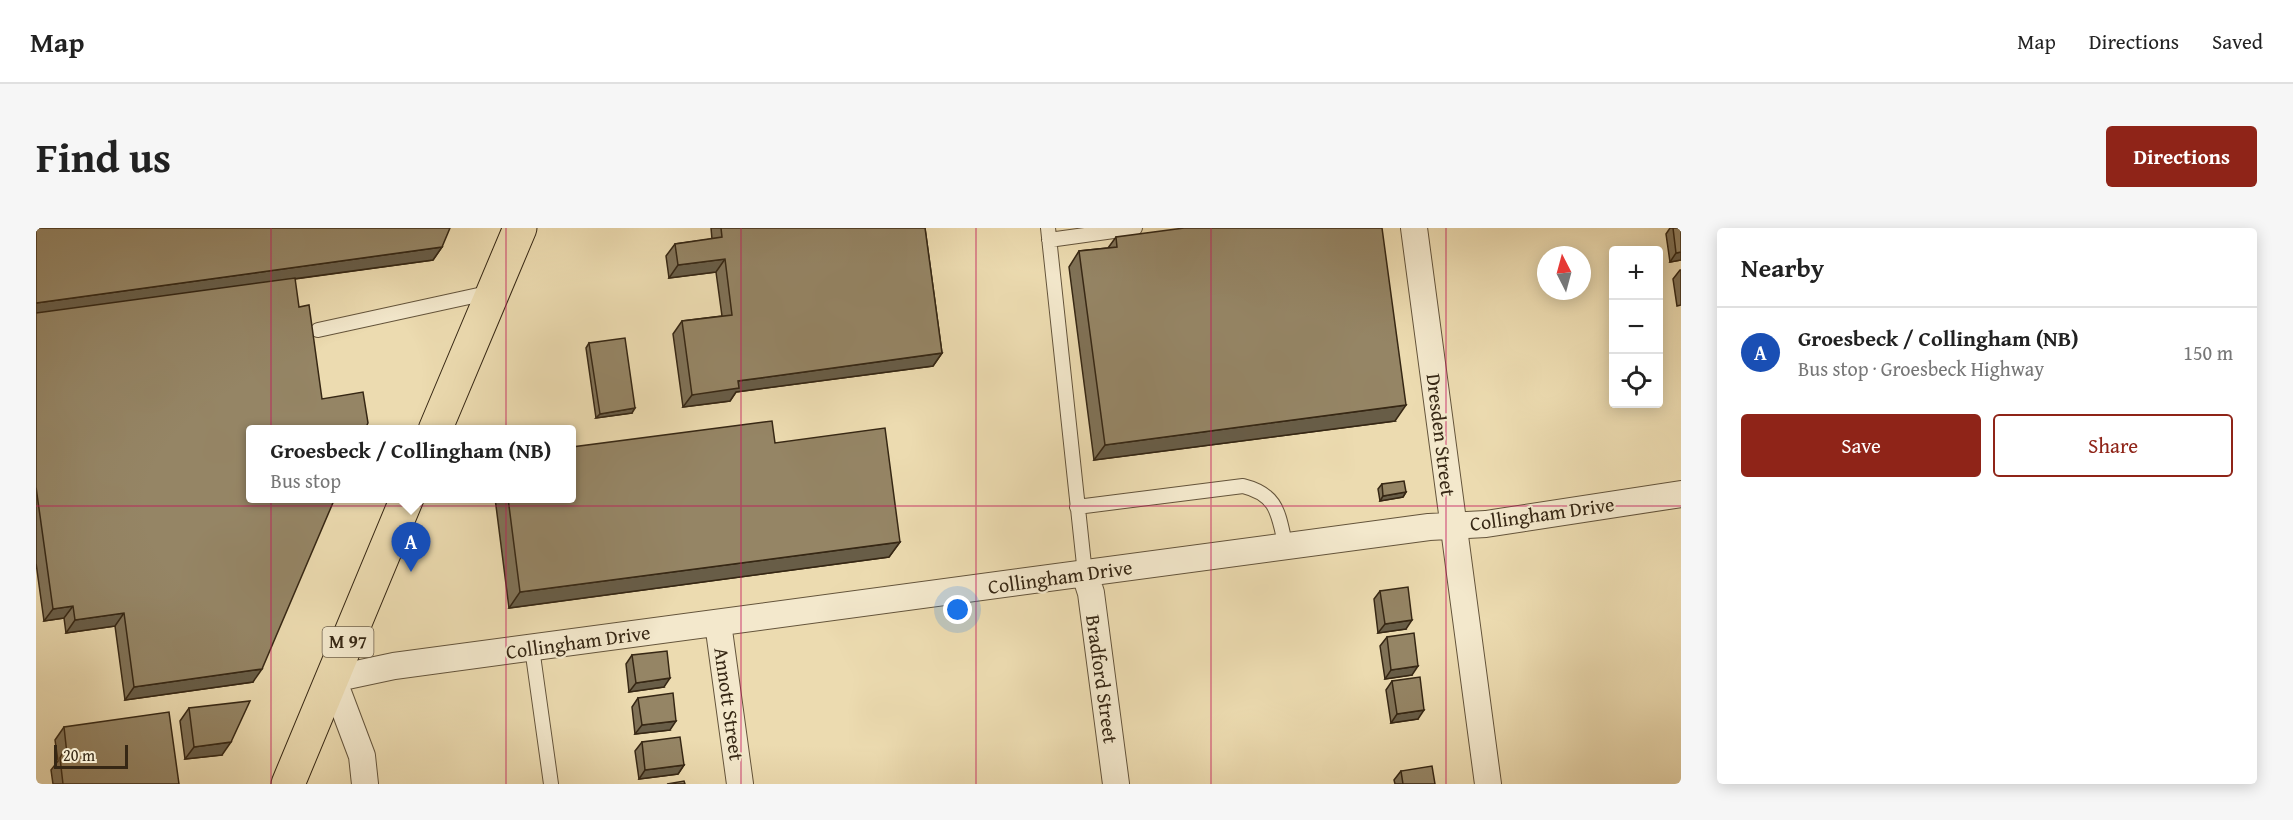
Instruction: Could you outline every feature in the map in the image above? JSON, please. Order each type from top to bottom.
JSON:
[{"type":"main road","points":[[437,425],[520,228]]},
{"type":"main road","name":"M 97","points":[[288,784],[405,503]]},
{"type":"street","name":"Dresden Street","points":[[1414,228],[1488,784]]},
{"type":"street","name":"Collingham Drive","points":[[333,679],[394,666],[1429,527],[1486,524],[1681,494]]},
{"type":"street","name":"Bradford Street","points":[[1085,574],[1091,593],[1116,784]]},
{"type":"street","name":"Annott Street","points":[[718,623],[740,784]]},
{"type":"street","points":[[333,679],[362,756],[365,784]]},
{"type":"lane","points":[[1085,574],[1049,234],[1135,228]]},
{"type":"lane","points":[[318,330],[494,292]]},
{"type":"lane","points":[[1077,507],[1243,486],[1260,490],[1270,498],[1277,510],[1286,547]]},
{"type":"lane","points":[[532,648],[551,784]]},
{"type":"building","points":[[36,228],[450,228],[442,247],[36,303]]},
{"type":"building","points":[[721,228],[925,228],[942,353],[738,381],[739,388],[692,395],[682,321],[732,315],[725,259],[678,265],[675,244],[722,237]]},
{"type":"building","points":[[1184,228],[1382,228],[1406,405],[1105,445],[1079,251],[1117,247],[1116,237]]},
{"type":"building","points":[[1673,228],[1681,228],[1681,252],[1676,253]]},
{"type":"building","points":[[295,278],[299,307],[309,305],[322,399],[363,392],[368,423],[367,425],[246,425],[246,503],[333,503],[262,669],[134,687],[124,613],[75,620],[73,606],[53,609],[36,487],[36,313]]},
{"type":"building","points":[[625,338],[635,408],[600,414],[589,343]]},
{"type":"building","points":[[772,421],[775,443],[885,428],[900,542],[520,592],[509,503],[576,503],[576,446]]},
{"type":"building","points":[[1404,481],[1406,492],[1383,496],[1382,484]]},
{"type":"building","points":[[1408,587],[1412,620],[1385,624],[1380,591]]},
{"type":"building","points":[[1414,633],[1418,666],[1391,670],[1387,637]]},
{"type":"building","points":[[667,651],[670,678],[636,683],[632,655]]},
{"type":"building","points":[[1420,677],[1424,710],[1397,714],[1392,681]]},
{"type":"building","points":[[673,693],[676,721],[642,725],[638,698]]},
{"type":"building","points":[[250,701],[231,742],[194,747],[189,708]]},
{"type":"building","points":[[169,712],[179,784],[63,784],[60,758],[62,754],[67,754],[64,727]]},
{"type":"building","points":[[680,737],[684,765],[645,770],[642,742]]},
{"type":"building","points":[[1432,766],[1435,784],[1403,784],[1401,771]]},
{"type":"building","points":[[684,781],[685,784],[667,784]]},
{"type":"place","name":"Groesbeck / Collingham (NB)","points":[[411,572]]}]
